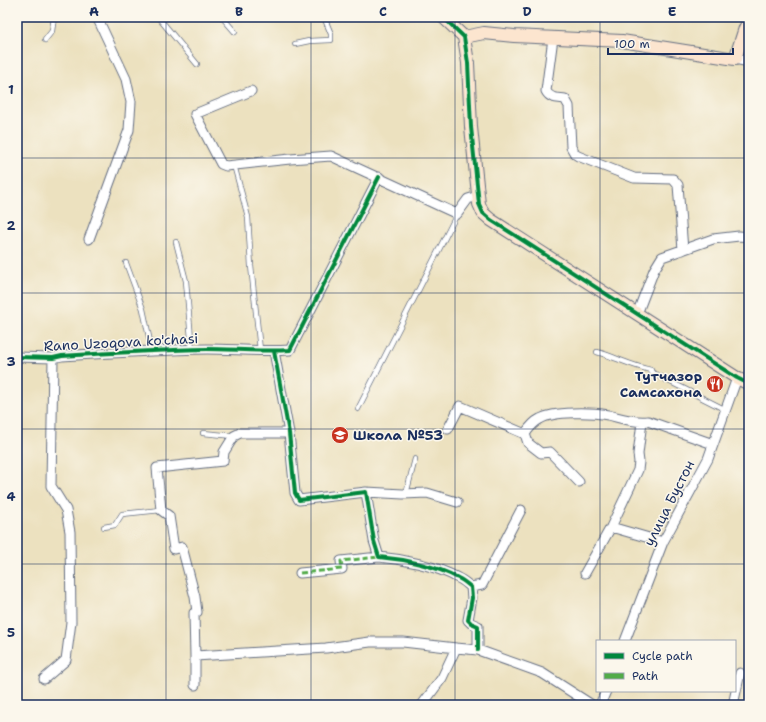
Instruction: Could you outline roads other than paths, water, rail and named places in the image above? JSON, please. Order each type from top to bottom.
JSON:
[{"type":"street","points":[[89,239],[129,130],[131,102],[126,79],[97,17]]},
{"type":"street","points":[[442,17],[464,37],[468,63],[471,127],[478,196],[479,204],[483,212],[491,220],[737,378],[749,384]]},
{"type":"street","points":[[734,59],[745,28],[749,22]]},
{"type":"street","points":[[464,37],[484,33],[514,36],[622,41],[749,62]]},
{"type":"street","points":[[552,38],[546,92],[552,97],[565,99],[568,102],[572,151],[578,156],[634,178],[673,179],[678,185],[683,250]]},
{"type":"street","points":[[734,59],[749,45]]},
{"type":"street","points":[[251,92],[195,114],[221,164],[226,166],[290,158],[331,156],[457,214],[468,199],[478,196]]},
{"type":"street","points":[[379,177],[290,350],[274,352],[289,433],[295,493],[299,500],[366,492],[406,494],[427,493],[457,502]]},
{"type":"street","points":[[637,314],[654,270],[662,257],[713,239],[739,236],[749,237]]},
{"type":"street","name":"Rano Uzoqova ko'chasi","points":[[17,356],[53,358],[62,356],[192,350],[260,350],[274,352]]},
{"type":"street","points":[[44,679],[66,660],[71,622],[70,532],[66,510],[51,486],[53,358]]},
{"type":"street","name":"улица Бустон","points":[[625,640],[663,542],[708,459],[737,378]]},
{"type":"street","points":[[448,429],[460,406],[525,434],[528,443],[541,454],[550,452],[579,482]]},
{"type":"street","points":[[525,434],[540,418],[558,414],[587,413],[648,422],[713,444]]},
{"type":"street","points":[[585,573],[611,527],[638,470],[638,454],[642,422]]},
{"type":"street","points":[[195,685],[195,597],[182,547],[174,549],[169,516],[161,510],[157,468],[223,461],[224,452],[234,436],[240,433],[289,433]]},
{"type":"street","points":[[366,492],[374,541],[379,557]]},
{"type":"street","points":[[300,573],[342,569],[341,561],[379,557],[401,559],[436,569],[458,578],[471,587],[482,585],[521,510]]},
{"type":"street","points":[[611,527],[663,542]]},
{"type":"street","points":[[471,587],[472,598],[468,620],[471,624],[478,626],[478,650]]},
{"type":"street","points":[[195,656],[326,648],[370,642],[403,642],[478,650],[542,673],[592,705]]},
{"type":"street","points":[[422,705],[442,678],[456,648]]},
{"type":"street","points":[[733,705],[741,673]]},
{"type":"street","points":[[600,705],[606,692]]},
{"type":"lane","points":[[45,40],[52,31],[54,17]]},
{"type":"lane","points":[[158,17],[197,64]]},
{"type":"lane","points":[[222,17],[235,32]]},
{"type":"lane","points":[[295,44],[309,41],[331,40],[331,34],[324,17]]},
{"type":"lane","points":[[234,165],[248,217],[251,266],[260,350]]},
{"type":"lane","points":[[358,409],[457,214]]},
{"type":"lane","points":[[176,242],[186,281],[192,350]]},
{"type":"lane","points":[[126,263],[143,309],[152,351]]},
{"type":"lane","points":[[597,352],[640,368],[651,370],[651,372],[662,378],[726,410]]},
{"type":"lane","points":[[203,433],[234,436]]},
{"type":"lane","points":[[406,494],[416,459]]},
{"type":"lane","points":[[104,527],[114,525],[122,514],[161,510]]},
{"type":"place","name":"Тутчазор Самсахона","points":[[715,384]]},
{"type":"place","name":"Школа №53","points":[[340,435]]}]
